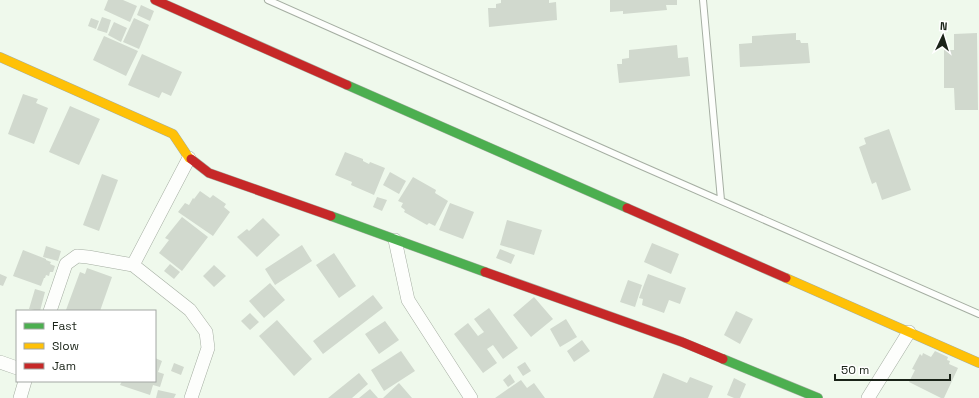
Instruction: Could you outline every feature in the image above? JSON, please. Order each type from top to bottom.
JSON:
[{"type":"street","points":[[155,0],[979,362]]},
{"type":"street","points":[[0,57],[173,134],[189,158],[209,173],[682,342],[818,398]]},
{"type":"street","points":[[133,265],[189,158]]},
{"type":"street","points":[[395,240],[408,300],[471,398]]},
{"type":"street","points":[[50,310],[66,264],[77,256],[133,265],[190,310],[206,332],[208,348],[191,398]]},
{"type":"street","points":[[868,398],[909,332]]},
{"type":"street","points":[[0,362],[16,368]]},
{"type":"street","points":[[20,398],[26,382]]},
{"type":"lane","points":[[268,0],[979,314]]},
{"type":"lane","points":[[703,0],[721,200]]},
{"type":"building","points":[[108,0],[123,0],[137,6],[130,22],[104,10]]},
{"type":"building","points":[[501,0],[549,0],[549,3],[556,2],[557,20],[489,27],[488,8],[496,8],[496,4],[501,3]]},
{"type":"building","points":[[610,0],[677,0],[677,5],[666,5],[667,10],[623,14],[623,11],[610,12]]},
{"type":"building","points":[[141,5],[154,11],[150,21],[137,15]]},
{"type":"building","points":[[102,17],[111,20],[107,33],[97,30]]},
{"type":"building","points":[[91,18],[99,21],[96,29],[88,26]]},
{"type":"building","points":[[134,18],[149,25],[139,49],[123,42]]},
{"type":"building","points":[[114,22],[127,28],[121,42],[108,35]]},
{"type":"building","points":[[796,33],[796,40],[800,40],[801,43],[808,43],[810,63],[740,67],[739,44],[752,43],[752,36]]},
{"type":"building","points":[[977,33],[978,110],[955,110],[954,88],[944,88],[944,50],[954,50],[954,34]]},
{"type":"building","points":[[104,36],[138,51],[126,76],[93,60]]},
{"type":"building","points":[[677,45],[678,58],[688,57],[690,76],[619,83],[617,64],[622,64],[622,59],[629,58],[629,50]]},
{"type":"building","points":[[142,54],[182,72],[171,96],[162,92],[159,98],[128,85]]},
{"type":"building","points":[[23,94],[38,99],[36,103],[48,108],[34,144],[8,134]]},
{"type":"building","points":[[70,106],[100,119],[79,165],[49,152]]},
{"type":"building","points":[[889,129],[911,190],[882,200],[876,182],[872,184],[859,147],[866,144],[864,138]]},
{"type":"building","points":[[345,152],[363,159],[363,161],[369,164],[370,162],[385,168],[374,195],[351,185],[352,182],[335,175]]},
{"type":"building","points":[[390,172],[406,181],[399,194],[383,185]]},
{"type":"building","points":[[102,174],[118,180],[99,231],[83,225]]},
{"type":"building","points":[[413,177],[436,190],[435,193],[448,201],[435,226],[429,223],[427,225],[404,212],[405,210],[401,207],[403,203],[398,201]]},
{"type":"building","points":[[200,191],[210,198],[213,195],[226,204],[224,207],[230,212],[213,236],[178,212],[185,203],[189,205]]},
{"type":"building","points":[[377,197],[387,200],[382,211],[373,207]]},
{"type":"building","points":[[450,203],[474,212],[463,239],[439,230]]},
{"type":"building","points":[[182,217],[208,237],[182,271],[159,253],[169,240],[165,238]]},
{"type":"building","points":[[263,218],[280,235],[257,257],[237,237],[247,229],[249,231]]},
{"type":"building","points":[[507,220],[542,230],[534,255],[500,245]]},
{"type":"building","points":[[652,243],[679,254],[671,274],[644,262]]},
{"type":"building","points":[[302,245],[312,261],[275,285],[265,269]]},
{"type":"building","points":[[46,246],[61,251],[58,261],[43,257]]},
{"type":"building","points":[[500,249],[515,255],[511,264],[496,258]]},
{"type":"building","points":[[23,250],[46,259],[51,262],[50,264],[55,266],[53,272],[50,272],[49,276],[46,275],[41,286],[13,276]]},
{"type":"building","points":[[334,253],[356,286],[339,298],[316,265]]},
{"type":"building","points":[[170,264],[180,272],[174,279],[164,271]]},
{"type":"building","points":[[214,265],[226,276],[214,287],[203,276]]},
{"type":"building","points":[[87,268],[112,277],[100,310],[66,310],[80,272],[85,274]]},
{"type":"building","points":[[0,274],[7,277],[3,286],[0,285]]},
{"type":"building","points":[[648,274],[686,288],[680,304],[669,300],[664,313],[642,305],[643,299],[639,298]]},
{"type":"building","points":[[628,280],[642,285],[635,307],[620,302]]},
{"type":"building","points":[[270,283],[285,300],[264,318],[249,301]]},
{"type":"building","points":[[35,289],[45,292],[40,310],[29,309]]},
{"type":"building","points":[[373,295],[383,308],[323,354],[313,341]]},
{"type":"building","points":[[534,297],[553,319],[531,337],[513,315]]},
{"type":"building","points":[[489,308],[518,348],[503,359],[493,345],[487,349],[497,363],[483,373],[454,334],[468,323],[478,336],[484,332],[474,319]]},
{"type":"building","points":[[736,311],[753,319],[740,344],[724,335]]},
{"type":"building","points":[[250,313],[259,322],[250,330],[241,321]]},
{"type":"building","points":[[566,319],[577,337],[560,347],[550,329]]},
{"type":"building","points":[[277,320],[312,359],[294,376],[259,336]]},
{"type":"building","points":[[385,321],[399,340],[379,354],[365,334]]},
{"type":"building","points":[[582,340],[590,351],[574,362],[567,351]]},
{"type":"building","points":[[401,351],[415,371],[384,391],[371,370]]},
{"type":"building","points":[[935,351],[948,357],[947,360],[950,361],[949,364],[958,368],[944,398],[941,398],[909,382],[915,370],[912,369],[920,354],[922,356],[923,353],[931,357]]},
{"type":"building","points":[[156,358],[162,361],[158,372],[164,374],[160,387],[153,385],[150,395],[120,385],[122,382],[156,382]]},
{"type":"building","points":[[525,362],[531,371],[523,376],[517,367]]},
{"type":"building","points":[[174,363],[184,367],[181,375],[171,371]]},
{"type":"building","points":[[359,373],[368,384],[352,398],[328,398]]},
{"type":"building","points":[[663,373],[687,383],[690,377],[713,386],[708,398],[653,398]]},
{"type":"building","points":[[510,374],[515,382],[508,387],[503,380]]},
{"type":"building","points":[[734,378],[746,384],[740,398],[734,398],[727,395]]},
{"type":"building","points":[[521,380],[527,388],[534,383],[545,398],[495,398]]},
{"type":"building","points":[[399,383],[412,398],[383,398]]},
{"type":"building","points":[[370,389],[378,398],[359,398]]},
{"type":"building","points":[[158,390],[176,394],[174,398],[156,398]]},
{"type":"traffic: fast","points":[[347,85],[627,208]]},
{"type":"traffic: fast","points":[[331,216],[485,272]]},
{"type":"traffic: fast","points":[[723,359],[818,398]]},
{"type":"traffic: slow","points":[[0,57],[173,134],[191,159]]},
{"type":"traffic: slow","points":[[786,278],[979,363]]},
{"type":"traffic: jam","points":[[155,0],[347,85]]},
{"type":"traffic: jam","points":[[191,159],[209,173],[331,216]]},
{"type":"traffic: jam","points":[[627,208],[786,278]]},
{"type":"traffic: jam","points":[[485,272],[682,342],[723,359]]}]
